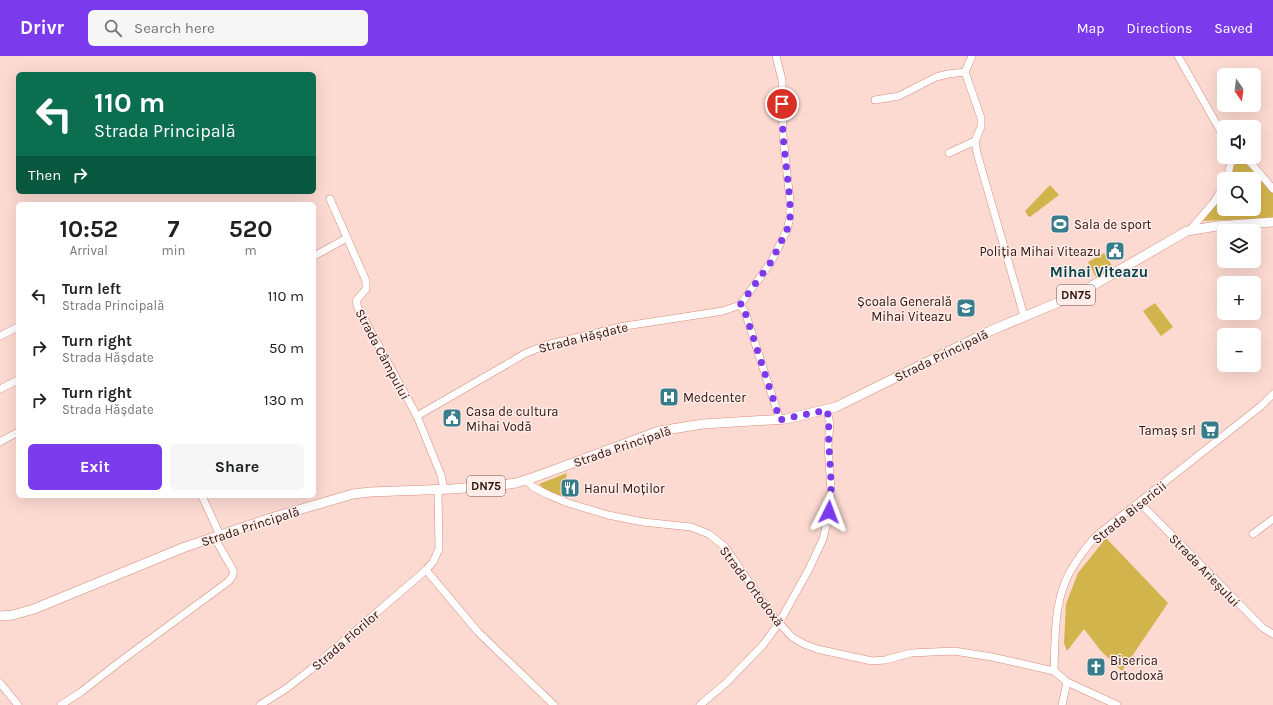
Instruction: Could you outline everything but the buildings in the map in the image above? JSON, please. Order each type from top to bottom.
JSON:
[{"type":"main road","name":"Strada Principală","points":[[0,616],[22,613],[52,603],[139,565],[217,536],[281,514],[354,494],[502,485],[526,480],[659,431],[703,424],[779,420],[827,410],[990,331],[1078,294],[1190,230],[1273,222]]},
{"type":"street","points":[[776,56],[782,80],[783,136],[790,201],[790,217],[787,230],[771,262],[740,305],[745,312],[779,420]]},
{"type":"street","points":[[972,56],[965,72],[981,118],[981,127],[975,141],[977,153],[1024,316]]},
{"type":"street","points":[[1181,57],[1217,124]]},
{"type":"street","points":[[875,100],[899,96],[936,77],[965,72]]},
{"type":"street","points":[[948,153],[975,141]]},
{"type":"street","points":[[1252,164],[1273,189]]},
{"type":"street","points":[[1190,230],[1217,197]]},
{"type":"street","name":"Strada Câmpului","points":[[330,199],[366,281],[366,288],[356,301],[358,308],[417,416],[441,475],[441,489]]},
{"type":"street","points":[[316,255],[347,238]]},
{"type":"street","name":"Strada Hășdate","points":[[417,416],[524,354],[546,345],[625,326],[723,311],[740,305]]},
{"type":"street","points":[[0,336],[16,327]]},
{"type":"street","points":[[0,389],[16,381]]},
{"type":"street","name":"Strada Bisericii","points":[[1054,671],[1056,629],[1060,595],[1066,579],[1079,556],[1095,537],[1261,406],[1273,394]]},
{"type":"street","points":[[703,704],[763,645],[779,623],[809,569],[823,539],[830,510],[828,446],[830,424],[827,410]]},
{"type":"street","points":[[0,442],[16,433]]},
{"type":"street","name":"Strada Ortodoxă","points":[[526,480],[534,487],[568,503],[608,515],[644,522],[691,527],[709,534],[725,547],[771,614],[792,637],[817,649],[872,661],[884,660],[911,653],[954,651],[992,657],[1054,671],[1067,682],[1117,705]]},
{"type":"street","name":"Strada Florilor","points":[[260,705],[287,688],[310,670],[426,570],[433,562],[439,549],[441,489]]},
{"type":"street","points":[[61,705],[81,692],[229,581],[232,577],[234,573],[233,570],[217,536],[203,498]]},
{"type":"street","name":"Strada Arieșului","points":[[1140,502],[1254,620],[1273,634]]},
{"type":"street","points":[[1253,534],[1273,519]]},
{"type":"street","points":[[426,570],[478,632],[554,705]]},
{"type":"street","points":[[1062,705],[1067,682]]},
{"type":"street","points":[[0,683],[18,705]]},
{"type":"shaded area","points":[[1235,164],[1247,164],[1254,172],[1231,172]]},
{"type":"shaded area","points":[[1261,180],[1273,193],[1273,218],[1203,221],[1217,200],[1217,216],[1261,216]]},
{"type":"shaded area","points":[[1050,185],[1059,195],[1030,217],[1028,216],[1025,211]]},
{"type":"shaded area","points":[[1104,253],[1114,269],[1097,279],[1088,262]]},
{"type":"shaded area","points":[[1155,303],[1173,327],[1161,336],[1143,311]]},
{"type":"shaded area","points":[[567,473],[562,497],[548,493],[539,484]]},
{"type":"shaded area","points":[[1106,538],[1168,603],[1122,671],[1101,651],[1084,629],[1067,651],[1064,643],[1066,604],[1078,573]]},
{"type":"place","name":"Sala de sport","points":[[1060,224]]},
{"type":"place","name":"Poliția Mihai Viteazu","points":[[1115,251]]},
{"type":"place","name":"Școala Generală Mihai Viteazu","points":[[966,308]]},
{"type":"place","name":"Medcenter","points":[[669,397]]},
{"type":"place","name":"Casa de cultura Mihai Vodă","points":[[452,418]]},
{"type":"place","name":"Tamaș srl","points":[[1210,430]]},
{"type":"place","name":"Hanul Moților","points":[[570,488]]},
{"type":"place","name":"Biserica Ortodoxă","points":[[1096,667]]},
{"type":"district","name":"Mihai Viteazu","points":[[1099,272]]},
{"type":"route","points":[[782,104],[783,136],[790,201],[790,217],[787,230],[771,262],[740,305],[745,312],[779,420],[827,410],[830,424],[828,446],[830,490],[829,512]]}]
